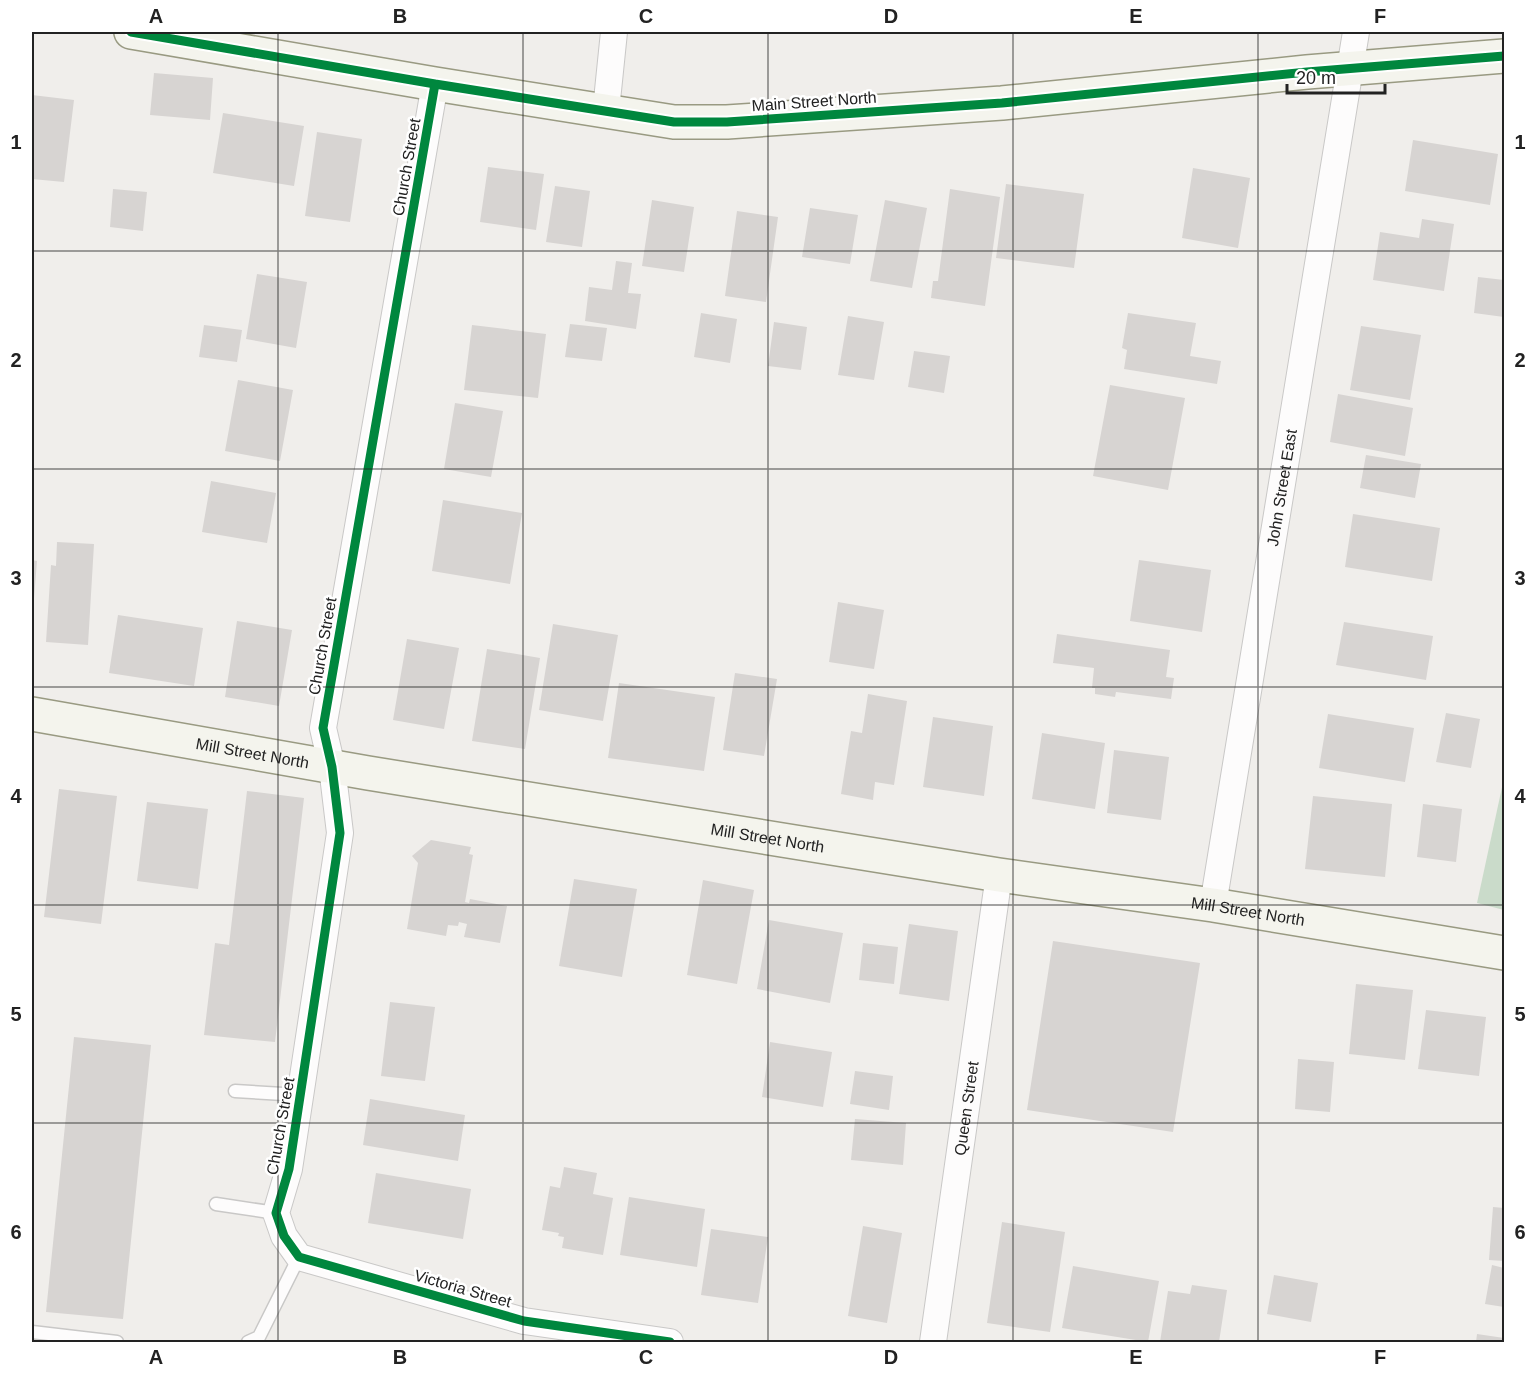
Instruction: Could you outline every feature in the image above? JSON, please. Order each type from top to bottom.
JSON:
[{"type":"main road","name":"Main Street North","points":[[131,32],[674,122],[727,122],[1002,103],[1504,56]]},
{"type":"main road","name":"Mill Street North","points":[[32,714],[332,767],[999,875],[1213,905],[1504,953]]},
{"type":"street","points":[[606,110],[614,32]]},
{"type":"street","name":"John Street East","points":[[1213,905],[1356,32]]},
{"type":"street","name":"Church Street","points":[[276,1213],[289,1169],[340,833],[332,767],[323,728],[435,84]]},
{"type":"street","name":"Queen Street","points":[[933,1342],[999,875]]},
{"type":"street","points":[[276,1213],[284,1236],[299,1257]]},
{"type":"street","name":"Victoria Street","points":[[299,1257],[524,1321],[670,1342]]},
{"type":"lane","points":[[235,1091],[300,1095]]},
{"type":"lane","points":[[216,1204],[276,1213]]},
{"type":"lane","points":[[248,1342],[259,1337],[299,1257]]},
{"type":"lane","points":[[32,1332],[117,1342]]},
{"type":"green space","points":[[1504,778],[1504,910],[1477,903]]},
{"type":"building","points":[[154,73],[213,78],[210,120],[150,115]]},
{"type":"building","points":[[32,95],[74,100],[64,182],[32,179]]},
{"type":"building","points":[[223,113],[304,126],[294,186],[213,173]]},
{"type":"building","points":[[317,132],[362,139],[350,222],[305,216]]},
{"type":"building","points":[[1413,140],[1498,154],[1490,205],[1405,191]]},
{"type":"building","points":[[488,167],[544,174],[536,230],[480,222]]},
{"type":"building","points":[[1193,168],[1250,178],[1238,248],[1182,238]]},
{"type":"building","points":[[1006,184],[1084,194],[1074,268],[996,258]]},
{"type":"building","points":[[555,186],[590,191],[582,247],[546,242]]},
{"type":"building","points":[[113,189],[147,192],[143,231],[110,227]]},
{"type":"building","points":[[950,189],[1000,197],[985,306],[931,298],[933,281],[938,281]]},
{"type":"building","points":[[652,200],[694,207],[684,272],[642,266]]},
{"type":"building","points":[[885,200],[927,208],[912,288],[870,281]]},
{"type":"building","points":[[810,208],[858,215],[850,264],[802,257]]},
{"type":"building","points":[[737,211],[778,217],[766,302],[725,296]]},
{"type":"building","points":[[1422,219],[1454,224],[1444,291],[1373,280],[1380,232],[1419,238]]},
{"type":"building","points":[[616,261],[632,263],[628,293],[641,294],[636,329],[585,321],[589,287],[612,290]]},
{"type":"building","points":[[257,274],[307,282],[296,348],[246,339]]},
{"type":"building","points":[[1478,277],[1504,280],[1504,317],[1474,313]]},
{"type":"building","points":[[701,313],[737,319],[730,363],[694,357]]},
{"type":"building","points":[[1128,313],[1196,323],[1190,356],[1221,361],[1217,384],[1124,369],[1127,350],[1122,348]]},
{"type":"building","points":[[848,316],[884,322],[874,380],[838,375]]},
{"type":"building","points":[[774,322],[807,327],[801,370],[768,366]]},
{"type":"building","points":[[570,324],[607,328],[602,361],[565,357]]},
{"type":"building","points":[[204,325],[242,330],[237,362],[199,357]]},
{"type":"building","points":[[472,325],[546,334],[538,398],[464,390]]},
{"type":"building","points":[[1361,326],[1421,335],[1410,400],[1350,390]]},
{"type":"building","points":[[914,351],[950,356],[944,393],[908,387]]},
{"type":"building","points":[[238,380],[293,390],[280,461],[225,451]]},
{"type":"building","points":[[1110,385],[1185,398],[1168,490],[1093,476]]},
{"type":"building","points":[[1338,394],[1413,408],[1405,456],[1330,442]]},
{"type":"building","points":[[455,403],[503,411],[491,477],[444,469]]},
{"type":"building","points":[[1366,455],[1421,464],[1415,498],[1360,488]]},
{"type":"building","points":[[211,481],[276,493],[267,543],[202,532]]},
{"type":"building","points":[[443,500],[522,513],[510,584],[432,571]]},
{"type":"building","points":[[1353,514],[1440,528],[1432,581],[1345,567]]},
{"type":"building","points":[[57,542],[94,544],[88,645],[46,642],[51,565],[56,566]]},
{"type":"building","points":[[32,560],[37,561],[33,611],[32,611]]},
{"type":"building","points":[[1139,560],[1211,570],[1202,632],[1130,621]]},
{"type":"building","points":[[838,602],[884,610],[874,669],[829,662]]},
{"type":"building","points":[[118,615],[203,628],[194,686],[109,673]]},
{"type":"building","points":[[237,621],[292,630],[279,706],[225,697]]},
{"type":"building","points":[[1344,622],[1433,636],[1426,680],[1336,665]]},
{"type":"building","points":[[553,624],[618,635],[603,721],[539,710]]},
{"type":"building","points":[[1057,634],[1170,650],[1166,677],[1174,678],[1171,699],[1116,692],[1115,697],[1095,694],[1095,688],[1092,688],[1094,668],[1053,663]]},
{"type":"building","points":[[407,639],[459,648],[444,729],[393,720]]},
{"type":"building","points":[[487,649],[540,658],[525,749],[472,741]]},
{"type":"building","points":[[735,673],[777,679],[764,756],[723,750]]},
{"type":"building","points":[[619,683],[715,697],[704,771],[608,758]]},
{"type":"building","points":[[868,694],[907,701],[894,785],[875,782],[873,800],[841,794],[851,731],[862,733]]},
{"type":"building","points":[[1446,713],[1480,719],[1471,768],[1436,762]]},
{"type":"building","points":[[1328,714],[1414,728],[1405,782],[1319,768]]},
{"type":"building","points":[[933,717],[993,726],[984,796],[923,787]]},
{"type":"building","points":[[1042,733],[1105,743],[1095,809],[1032,799]]},
{"type":"building","points":[[1114,750],[1169,757],[1161,820],[1107,813]]},
{"type":"building","points":[[59,789],[117,796],[101,924],[44,917]]},
{"type":"building","points":[[247,791],[304,798],[275,1042],[204,1035],[215,943],[229,945]]},
{"type":"building","points":[[1313,796],[1392,804],[1385,877],[1305,869]]},
{"type":"building","points":[[147,802],[208,809],[198,889],[137,881]]},
{"type":"building","points":[[1423,804],[1462,809],[1456,862],[1417,857]]},
{"type":"building","points":[[431,840],[471,847],[469,854],[473,855],[465,902],[469,903],[470,899],[507,906],[500,943],[464,937],[467,924],[459,922],[458,926],[448,925],[446,936],[407,929],[418,863],[412,856]]},
{"type":"building","points":[[574,879],[637,889],[622,977],[559,966]]},
{"type":"building","points":[[703,880],[754,890],[737,984],[687,975]]},
{"type":"building","points":[[769,920],[843,933],[830,1003],[757,989]]},
{"type":"building","points":[[909,924],[958,931],[949,1001],[899,994]]},
{"type":"building","points":[[1053,941],[1200,963],[1173,1132],[1027,1110]]},
{"type":"building","points":[[863,943],[898,947],[894,984],[859,980]]},
{"type":"building","points":[[1356,984],[1413,990],[1405,1060],[1349,1054]]},
{"type":"building","points":[[390,1002],[435,1007],[425,1081],[381,1076]]},
{"type":"building","points":[[1426,1010],[1486,1017],[1479,1076],[1418,1069]]},
{"type":"building","points":[[74,1037],[151,1045],[123,1319],[46,1312]]},
{"type":"building","points":[[770,1042],[832,1052],[823,1107],[762,1097]]},
{"type":"building","points":[[1298,1059],[1334,1062],[1330,1112],[1295,1109]]},
{"type":"building","points":[[855,1071],[893,1076],[889,1110],[850,1104]]},
{"type":"building","points":[[370,1099],[465,1115],[458,1161],[363,1145]]},
{"type":"building","points":[[855,1119],[906,1123],[903,1165],[851,1160]]},
{"type":"building","points":[[564,1167],[597,1173],[593,1194],[613,1198],[603,1255],[562,1248],[564,1237],[558,1236],[559,1233],[542,1230],[550,1186],[560,1188]]},
{"type":"building","points":[[376,1173],[471,1189],[463,1239],[368,1223]]},
{"type":"building","points":[[629,1197],[705,1209],[697,1267],[620,1255]]},
{"type":"building","points":[[1493,1207],[1504,1208],[1504,1261],[1489,1260]]},
{"type":"building","points":[[1002,1222],[1065,1232],[1050,1332],[987,1323]]},
{"type":"building","points":[[863,1226],[902,1233],[887,1323],[848,1316]]},
{"type":"building","points":[[711,1229],[768,1237],[758,1303],[701,1295]]},
{"type":"building","points":[[1492,1265],[1504,1268],[1504,1307],[1485,1304]]},
{"type":"building","points":[[1073,1266],[1159,1281],[1148,1342],[1062,1328]]},
{"type":"building","points":[[1274,1275],[1318,1283],[1311,1322],[1267,1314]]},
{"type":"building","points":[[1192,1285],[1227,1290],[1219,1342],[1160,1342],[1168,1291],[1190,1294]]},
{"type":"building","points":[[1477,1334],[1504,1338],[1504,1342],[1476,1342]]},
{"type":"cycle path","points":[[131,32],[674,122],[727,122],[1002,103],[1307,72],[1504,56]]},
{"type":"cycle path","points":[[435,84],[323,728],[332,767],[340,833],[289,1169],[276,1213],[284,1236],[299,1257],[524,1321],[670,1342]]}]
